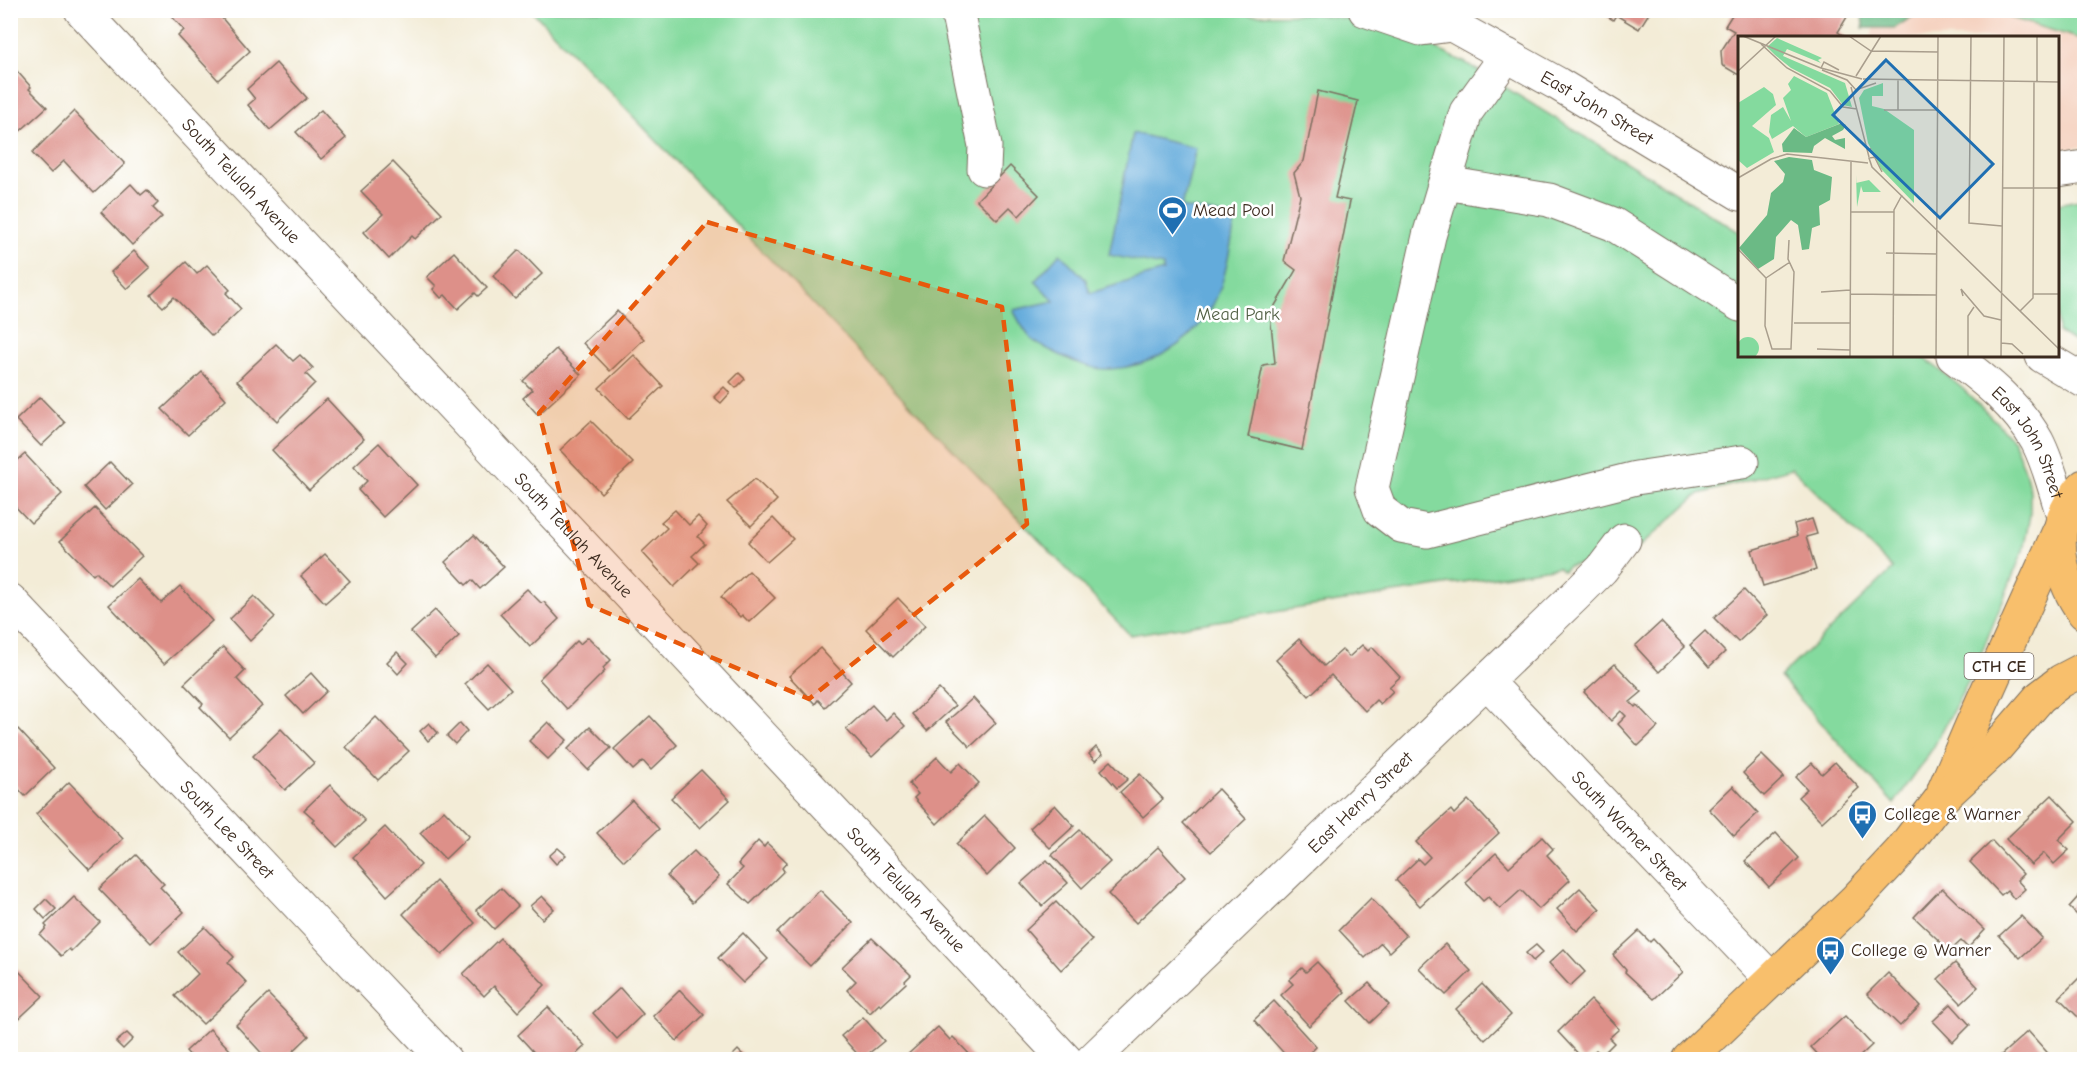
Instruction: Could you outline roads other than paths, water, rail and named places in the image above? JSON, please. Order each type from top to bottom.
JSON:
[{"type":"main road","points":[[2085,486],[2080,490],[2061,523],[2059,547],[2067,583],[2075,601],[2085,613]]},
{"type":"main road","name":"CTH CE","points":[[1940,800],[2061,523]]},
{"type":"main road","name":"CTH CE","points":[[1688,1059],[1854,901],[1901,850],[1940,800],[1996,748],[2040,697],[2061,681],[2085,669]]},
{"type":"street","name":"South Telulah Avenue","points":[[81,10],[1066,1059]]},
{"type":"street","points":[[957,10],[985,146],[984,169]]},
{"type":"street","name":"East John Street","points":[[1365,10],[1421,29],[1446,18],[1738,193]]},
{"type":"street","points":[[1507,55],[1466,112],[1429,236],[1372,488],[1380,510],[1401,526],[1427,531],[1636,478],[1742,462]]},
{"type":"street","points":[[2059,171],[2085,167]]},
{"type":"street","points":[[1444,183],[1549,200],[1613,224],[1738,303]]},
{"type":"street","name":"East John Street","points":[[1954,357],[2001,394],[2029,429],[2046,463],[2061,523]]},
{"type":"street","points":[[2044,357],[2085,381]]},
{"type":"street","name":"East Henry Street","points":[[1092,1059],[1487,682],[1602,569],[1624,540]]},
{"type":"street","name":"South Lee Street","points":[[10,600],[445,1059]]},
{"type":"street","name":"South Warner Street","points":[[1487,682],[1772,980]]},
{"type":"water","name":"Mead Pool","points":[[1133,133],[1196,148],[1182,207],[1236,218],[1219,293],[1207,315],[1188,337],[1165,353],[1139,364],[1110,369],[1097,368],[1070,360],[1036,343],[1030,338],[1013,310],[1054,301],[1035,281],[1060,253],[1086,280],[1090,293],[1163,271],[1163,266],[1109,255]]},
{"type":"place","name":"Mead Pool","points":[[1172,236]]},
{"type":"place","name":"College & Warner","points":[[1863,840]]},
{"type":"place","name":"College @ Warner","points":[[1830,976]]},
{"type":"park label","name":"Mead Park","points":[[1238,314]]}]
